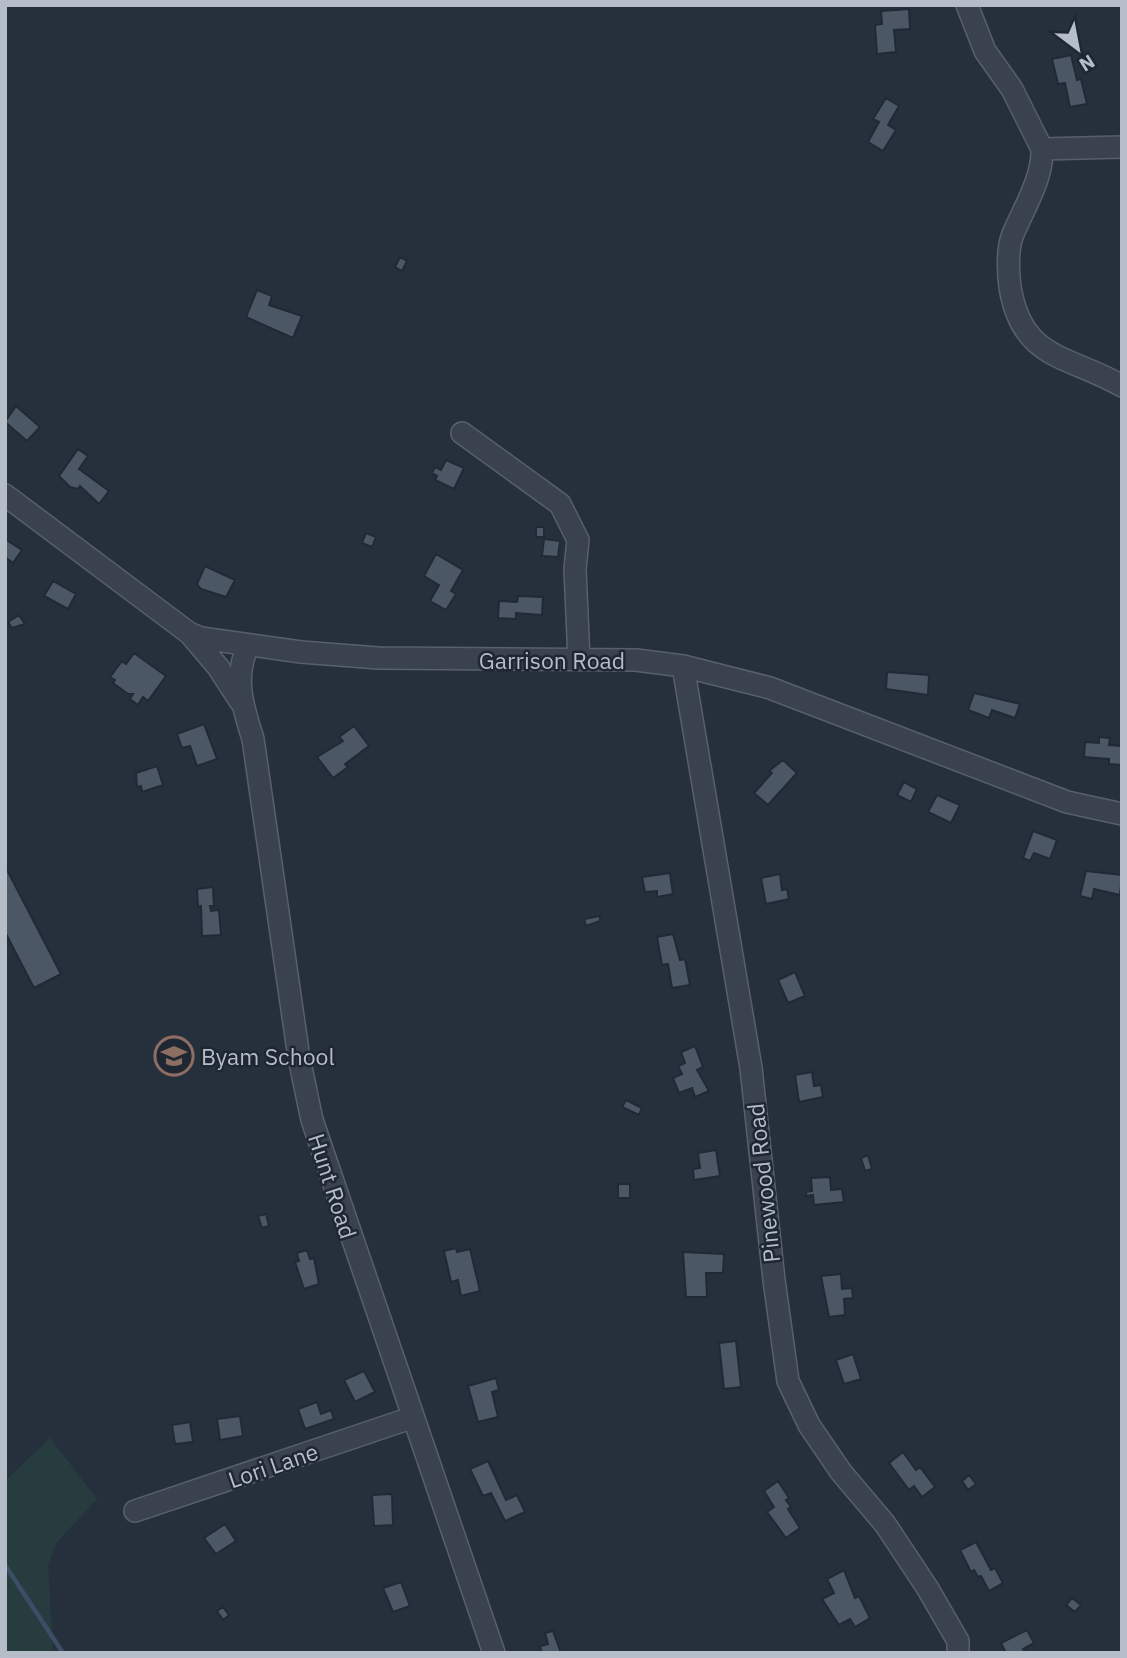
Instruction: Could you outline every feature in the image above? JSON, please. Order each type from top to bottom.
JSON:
[{"type":"street","points":[[967,5],[985,51],[1012,89],[1042,149],[1042,158],[1027,204],[1011,238],[1008,278],[1014,312],[1031,339],[1065,363],[1098,372],[1122,386]]},
{"type":"street","points":[[1042,149],[1122,147]]},
{"type":"street","points":[[462,433],[560,504],[578,540],[575,569],[579,660]]},
{"type":"street","name":"Garrison Road","points":[[5,495],[188,633],[216,642],[378,658],[636,660],[683,666],[770,688],[1067,802],[1122,814]]},
{"type":"street","name":"Hunt Road","points":[[188,633],[218,667],[242,703]]},
{"type":"street","name":"Hunt Road","points":[[248,646],[239,669],[242,703],[253,739],[299,1058],[312,1120],[411,1418],[494,1653]]},
{"type":"street","name":"Pinewood Road","points":[[683,666],[751,1068],[770,1254],[788,1381],[822,1444],[885,1524],[928,1589],[958,1642],[958,1653]]},
{"type":"street","name":"Lori Lane","points":[[135,1511],[411,1418]]},
{"type":"green space","points":[[50,1438],[97,1499],[57,1542],[48,1565],[53,1653],[5,1653],[5,1481]]},
{"type":"building","points":[[909,9],[910,29],[894,30],[896,52],[877,54],[875,25],[882,24],[881,11]]},
{"type":"building","points":[[1071,55],[1087,104],[1070,107],[1065,83],[1058,84],[1052,59]]},
{"type":"building","points":[[886,98],[899,106],[888,125],[896,130],[883,151],[868,142],[879,122],[873,119]]},
{"type":"building","points":[[400,257],[407,261],[402,271],[395,267]]},
{"type":"building","points":[[257,290],[272,296],[269,305],[302,316],[293,338],[246,317]]},
{"type":"building","points":[[16,406],[40,427],[27,441],[5,422]]},
{"type":"building","points":[[78,449],[88,456],[79,469],[109,491],[99,504],[80,486],[78,489],[70,487],[59,476]]},
{"type":"building","points":[[446,460],[464,468],[454,489],[435,480],[437,476],[432,473],[435,467],[441,470]]},
{"type":"building","points":[[536,527],[544,527],[544,537],[536,537]]},
{"type":"building","points":[[366,533],[376,537],[372,547],[362,543]]},
{"type":"building","points":[[5,539],[22,550],[13,563],[5,557]]},
{"type":"building","points":[[544,539],[560,541],[558,557],[542,556]]},
{"type":"building","points":[[436,554],[463,570],[451,591],[456,594],[446,610],[430,601],[439,585],[424,576]]},
{"type":"building","points":[[205,566],[235,580],[226,597],[201,589],[197,584]]},
{"type":"building","points":[[53,581],[76,594],[68,609],[44,596]]},
{"type":"building","points":[[518,596],[543,597],[542,615],[516,613],[516,619],[498,618],[499,601],[517,602]]},
{"type":"building","points":[[19,615],[25,624],[12,628],[8,622]]},
{"type":"building","points":[[134,653],[166,676],[148,701],[143,697],[138,705],[130,699],[133,694],[128,694],[113,683],[115,680],[110,677],[122,661],[126,664]]},
{"type":"building","points":[[887,672],[929,675],[928,695],[886,689]]},
{"type":"building","points":[[974,693],[1020,704],[1015,718],[992,710],[989,718],[968,710]]},
{"type":"building","points":[[204,724],[217,759],[197,766],[190,746],[182,748],[177,734]]},
{"type":"building","points":[[354,726],[369,746],[345,764],[348,767],[333,778],[317,757],[343,741],[339,737]]},
{"type":"building","points":[[1099,737],[1110,738],[1109,745],[1122,746],[1122,765],[1109,764],[1109,759],[1084,757],[1085,742],[1099,743]]},
{"type":"building","points":[[783,760],[797,773],[768,805],[754,793],[772,773],[769,771]]},
{"type":"building","points":[[157,766],[163,785],[142,792],[141,786],[137,787],[136,773]]},
{"type":"building","points":[[904,782],[917,789],[911,802],[897,795]]},
{"type":"building","points":[[937,795],[960,805],[951,823],[928,812]]},
{"type":"building","points":[[1033,831],[1057,840],[1050,859],[1034,853],[1030,861],[1023,858]]},
{"type":"building","points":[[5,866],[61,974],[34,988],[5,932]]},
{"type":"building","points":[[1086,871],[1122,875],[1120,895],[1094,889],[1092,899],[1080,896]]},
{"type":"building","points":[[670,873],[673,894],[657,897],[657,891],[645,892],[642,877]]},
{"type":"building","points":[[780,874],[782,890],[787,889],[789,899],[766,904],[761,878]]},
{"type":"building","points":[[213,887],[214,906],[210,906],[211,911],[219,910],[221,935],[202,936],[201,906],[198,907],[197,889]]},
{"type":"building","points":[[600,916],[600,921],[586,926],[584,919]]},
{"type":"building","points":[[673,934],[680,960],[685,959],[690,985],[672,988],[668,964],[662,965],[657,937]]},
{"type":"building","points":[[795,972],[805,996],[788,1003],[778,980]]},
{"type":"building","points":[[695,1046],[703,1067],[697,1070],[709,1091],[695,1097],[692,1088],[679,1093],[673,1078],[682,1074],[678,1066],[685,1063],[681,1052]]},
{"type":"building","points":[[812,1072],[814,1086],[821,1085],[823,1097],[799,1102],[795,1075]]},
{"type":"building","points":[[626,1100],[642,1108],[639,1115],[622,1107]]},
{"type":"building","points":[[716,1150],[720,1176],[694,1180],[693,1169],[700,1168],[698,1153]]},
{"type":"building","points":[[868,1155],[872,1169],[865,1171],[861,1158]]},
{"type":"building","points":[[830,1177],[831,1190],[842,1189],[844,1202],[814,1205],[813,1195],[806,1196],[806,1192],[812,1191],[811,1178]]},
{"type":"building","points":[[618,1184],[630,1184],[630,1198],[618,1198]]},
{"type":"building","points":[[266,1214],[269,1226],[262,1228],[258,1216]]},
{"type":"building","points":[[456,1248],[457,1252],[470,1249],[480,1291],[461,1296],[458,1280],[451,1282],[444,1251]]},
{"type":"building","points":[[307,1250],[310,1259],[314,1258],[319,1284],[304,1289],[295,1262],[299,1261],[297,1253]]},
{"type":"building","points":[[683,1252],[724,1254],[723,1273],[706,1273],[707,1297],[686,1297]]},
{"type":"building","points":[[841,1274],[842,1289],[852,1288],[853,1298],[844,1299],[845,1315],[829,1317],[821,1276]]},
{"type":"building","points":[[736,1341],[741,1387],[724,1389],[719,1343]]},
{"type":"building","points":[[853,1354],[861,1379],[844,1384],[836,1360]]},
{"type":"building","points":[[364,1371],[375,1392],[355,1402],[344,1380]]},
{"type":"building","points":[[496,1378],[499,1390],[492,1392],[498,1417],[478,1422],[468,1386]]},
{"type":"building","points":[[317,1402],[321,1414],[331,1410],[334,1419],[305,1429],[298,1409]]},
{"type":"building","points":[[240,1416],[243,1436],[220,1440],[217,1419]]},
{"type":"building","points":[[190,1422],[193,1442],[175,1444],[172,1425]]},
{"type":"building","points":[[903,1452],[916,1470],[920,1467],[935,1487],[922,1497],[914,1486],[909,1490],[889,1463]]},
{"type":"building","points":[[488,1461],[506,1500],[517,1495],[525,1512],[505,1521],[491,1493],[483,1496],[470,1469]]},
{"type":"building","points":[[969,1475],[976,1484],[968,1490],[962,1481]]},
{"type":"building","points":[[778,1481],[789,1498],[786,1500],[791,1507],[788,1509],[800,1528],[786,1538],[767,1512],[774,1507],[764,1491]]},
{"type":"building","points":[[392,1494],[393,1525],[374,1526],[372,1495]]},
{"type":"building","points":[[225,1524],[236,1541],[216,1554],[204,1538]]},
{"type":"building","points":[[976,1542],[991,1570],[995,1568],[1003,1583],[989,1591],[981,1576],[978,1577],[974,1570],[971,1572],[960,1550]]},
{"type":"building","points":[[844,1570],[855,1598],[859,1596],[870,1618],[855,1627],[850,1619],[839,1625],[822,1599],[834,1593],[827,1579]]},
{"type":"building","points":[[401,1582],[410,1606],[393,1612],[383,1588]]},
{"type":"building","points":[[1072,1598],[1081,1605],[1075,1612],[1066,1605]]},
{"type":"building","points":[[223,1607],[229,1615],[223,1620],[217,1611]]},
{"type":"building","points":[[1027,1630],[1034,1643],[1023,1649],[1026,1653],[1006,1653],[1001,1643]]},
{"type":"building","points":[[553,1631],[561,1653],[542,1653],[540,1646],[548,1644],[545,1633]]},
{"type":"waterway","points":[[5,1565],[63,1653]]},
{"type":"place","name":"Byam School","points":[[174,1056]]}]
